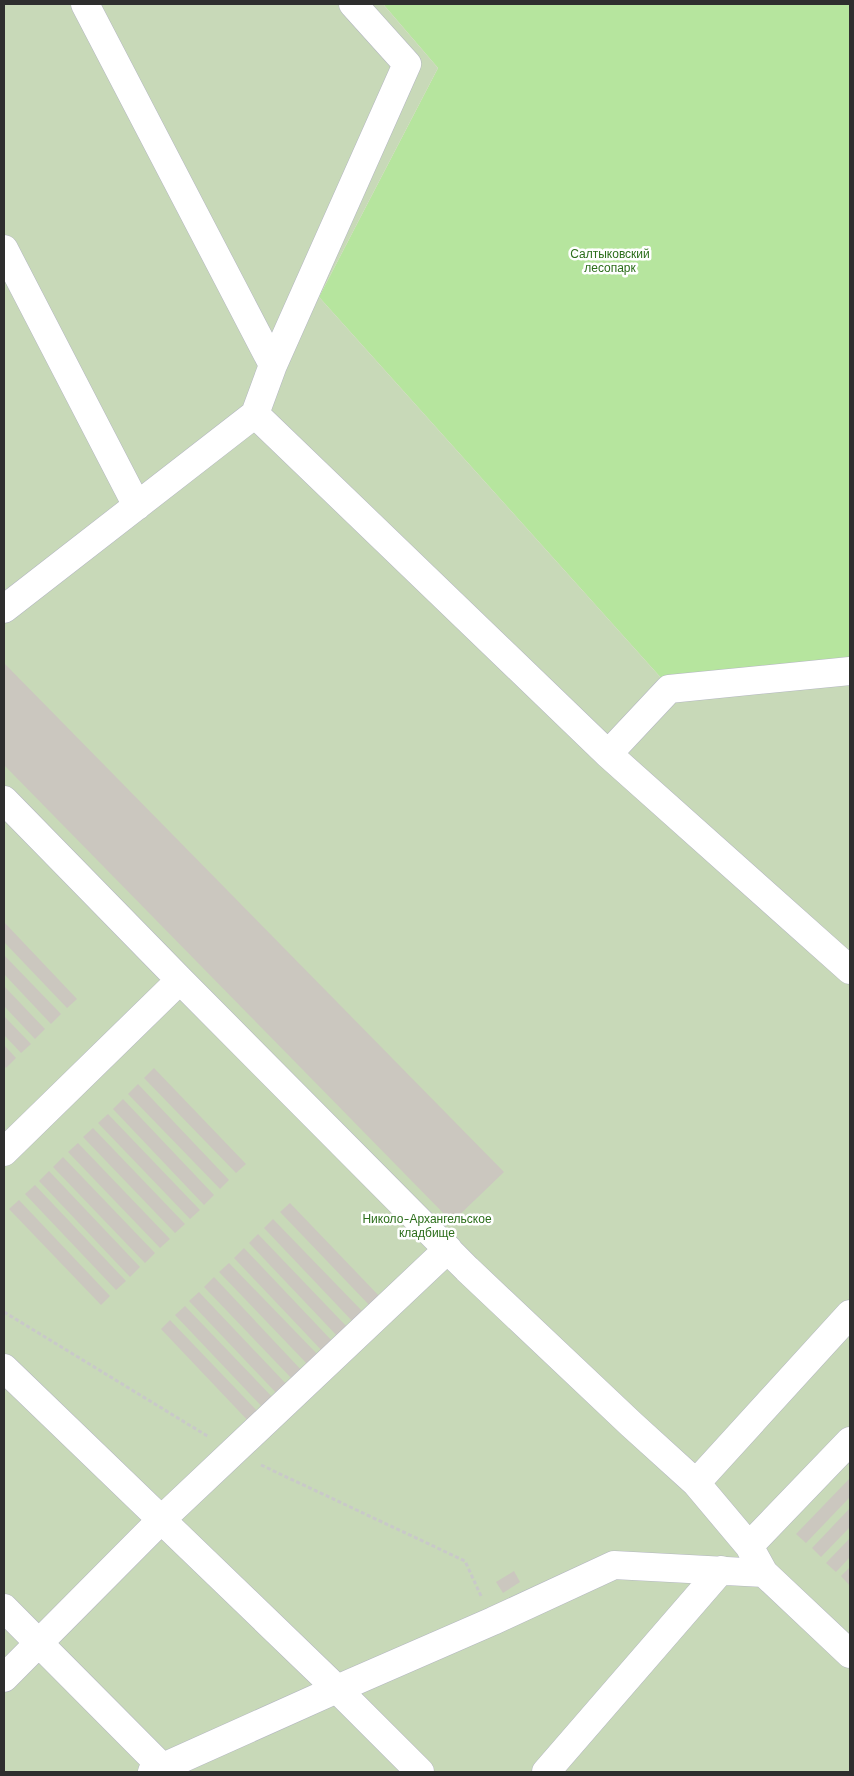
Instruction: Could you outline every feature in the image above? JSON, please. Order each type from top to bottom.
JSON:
[{"type":"lane","points":[[85,4],[273,366]]},
{"type":"lane","points":[[4,609],[255,414],[273,366],[407,64],[354,4]]},
{"type":"lane","points":[[4,249],[137,506]]},
{"type":"lane","points":[[255,414],[608,754],[850,970]]},
{"type":"lane","points":[[608,754],[669,688],[850,671]]},
{"type":"lane","points":[[4,800],[448,1249],[631,1424],[696,1483],[749,1546],[764,1573],[850,1654]]},
{"type":"lane","points":[[4,1152],[180,980]]},
{"type":"lane","points":[[4,1678],[161,1520],[448,1249]]},
{"type":"lane","points":[[696,1483],[850,1314]]},
{"type":"lane","points":[[4,1368],[337,1689],[420,1772]]},
{"type":"lane","points":[[749,1546],[850,1441]]},
{"type":"lane","points":[[4,1608],[160,1771],[337,1689],[493,1621],[614,1565],[764,1573]]},
{"type":"lane","points":[[546,1772],[721,1570]]},
{"type":"green space","name":"Николо-Архангельское кладбище","points":[[4,4],[383,4],[438,68],[319,297],[662,679],[850,661],[850,1772],[4,1772]]},
{"type":"green space","name":"Салтыковский лесопарк","points":[[383,4],[850,4],[850,661],[662,679],[319,297],[438,68]]},
{"type":"building","points":[[4,663],[504,1172],[452,1222],[4,765]]},
{"type":"building","points":[[4,922],[77,999],[67,1008],[4,942]]},
{"type":"building","points":[[4,955],[61,1014],[51,1024],[4,974]]},
{"type":"building","points":[[4,986],[45,1029],[35,1039],[4,1006]]},
{"type":"building","points":[[4,1016],[31,1044],[21,1053],[4,1035]]},
{"type":"building","points":[[4,1045],[16,1058],[6,1068],[4,1065]]},
{"type":"building","points":[[154,1068],[246,1164],[236,1173],[144,1078]]},
{"type":"building","points":[[138,1084],[229,1180],[220,1189],[128,1094]]},
{"type":"building","points":[[123,1099],[214,1195],[204,1205],[113,1109]]},
{"type":"building","points":[[108,1114],[200,1210],[190,1219],[98,1123]]},
{"type":"building","points":[[93,1128],[185,1224],[175,1233],[83,1137]]},
{"type":"building","points":[[78,1143],[170,1239],[160,1248],[68,1152]]},
{"type":"building","points":[[63,1157],[155,1253],[145,1263],[53,1167]]},
{"type":"building","points":[[49,1171],[140,1267],[130,1277],[39,1181]]},
{"type":"building","points":[[35,1185],[126,1281],[116,1290],[25,1194]]},
{"type":"building","points":[[19,1200],[110,1296],[101,1305],[9,1209]]},
{"type":"building","points":[[290,1203],[382,1299],[372,1308],[280,1212]]},
{"type":"building","points":[[273,1219],[365,1314],[355,1324],[264,1228]]},
{"type":"building","points":[[258,1234],[350,1330],[340,1339],[249,1243]]},
{"type":"building","points":[[244,1248],[335,1344],[325,1354],[234,1258]]},
{"type":"building","points":[[229,1263],[321,1358],[311,1368],[219,1272]]},
{"type":"building","points":[[214,1277],[305,1374],[296,1383],[204,1287]]},
{"type":"building","points":[[199,1292],[290,1388],[280,1397],[189,1301]]},
{"type":"building","points":[[185,1306],[276,1401],[266,1411],[175,1315]]},
{"type":"building","points":[[170,1320],[262,1416],[252,1425],[161,1329]]},
{"type":"building","points":[[850,1478],[850,1497],[806,1543],[796,1534]]},
{"type":"building","points":[[850,1508],[850,1527],[821,1557],[812,1548]]},
{"type":"building","points":[[850,1538],[850,1557],[836,1572],[826,1563]]},
{"type":"building","points":[[850,1567],[850,1586],[841,1576]]},
{"type":"building","points":[[514,1571],[520,1582],[503,1593],[496,1582]]}]
